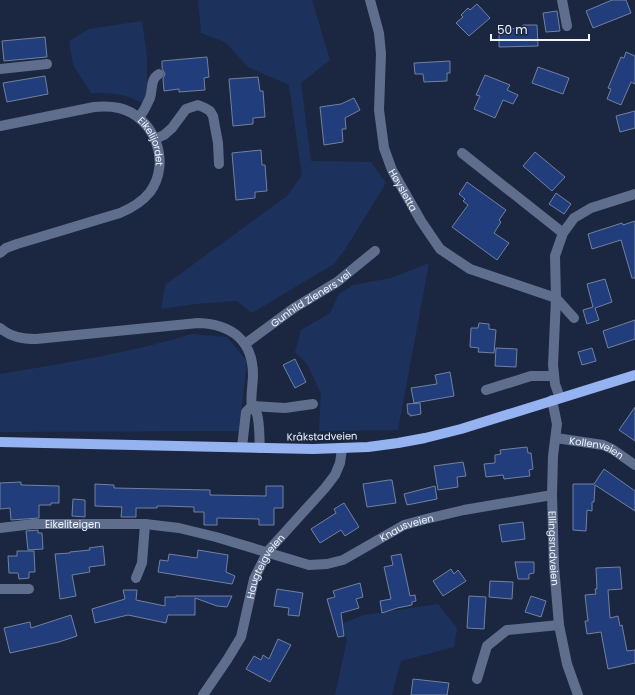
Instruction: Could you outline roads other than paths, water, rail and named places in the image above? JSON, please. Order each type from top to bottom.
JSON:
[{"type":"main road","name":"Kråkstadveien","points":[[0,442],[260,448],[342,448],[382,446],[425,438],[461,428],[635,375]]},
{"type":"street","name":"Høysletta","points":[[370,0],[379,33],[381,54],[379,110],[384,148],[392,170],[421,221],[440,249],[470,269],[556,298],[574,318]]},
{"type":"street","points":[[562,0],[568,26]]},
{"type":"street","points":[[0,69],[47,64]]},
{"type":"street","points":[[139,118],[145,110],[151,96],[153,80],[159,74]]},
{"type":"street","points":[[156,139],[164,135],[172,128],[186,109],[198,105],[210,111],[213,116],[220,164]]},
{"type":"street","name":"Eikelijordet","points":[[0,126],[94,107],[107,106],[120,108],[139,118],[150,130],[156,139],[159,154],[157,179],[151,191],[137,204],[120,213],[17,244],[6,248],[0,253]]},
{"type":"street","points":[[462,153],[563,233]]},
{"type":"street","points":[[556,399],[553,376],[556,298],[555,256],[563,233],[574,218],[591,208],[635,194]]},
{"type":"street","name":"Gunhild Zieners vei","points":[[245,344],[294,308],[337,282],[375,251]]},
{"type":"street","points":[[0,328],[12,336],[24,339],[198,323],[211,324],[233,332],[249,350],[252,362],[252,406],[257,413],[260,448]]},
{"type":"street","points":[[486,390],[531,376],[553,376]]},
{"type":"street","name":"Ellingsrudveien","points":[[556,399],[557,424],[553,456],[552,495],[554,566],[558,625],[566,664],[578,695]]},
{"type":"street","points":[[242,447],[246,412],[252,406],[285,408],[313,404]]},
{"type":"street","name":"Kollenveien","points":[[556,438],[603,445],[612,449],[635,465]]},
{"type":"street","name":"Haugteigveien","points":[[203,695],[227,660],[240,637],[254,579],[268,552],[325,488],[335,474],[340,463],[342,448]]},
{"type":"street","name":"Knausveien","points":[[268,552],[309,565],[327,564],[343,560],[404,525],[464,510],[552,495]]},
{"type":"street","name":"Eikeliteigen","points":[[0,528],[33,524],[146,524],[179,528],[268,552]]},
{"type":"street","points":[[136,578],[142,563],[146,524]]},
{"type":"street","points":[[0,589],[30,589]]},
{"type":"street","points":[[477,678],[487,646],[507,630],[558,625]]}]
